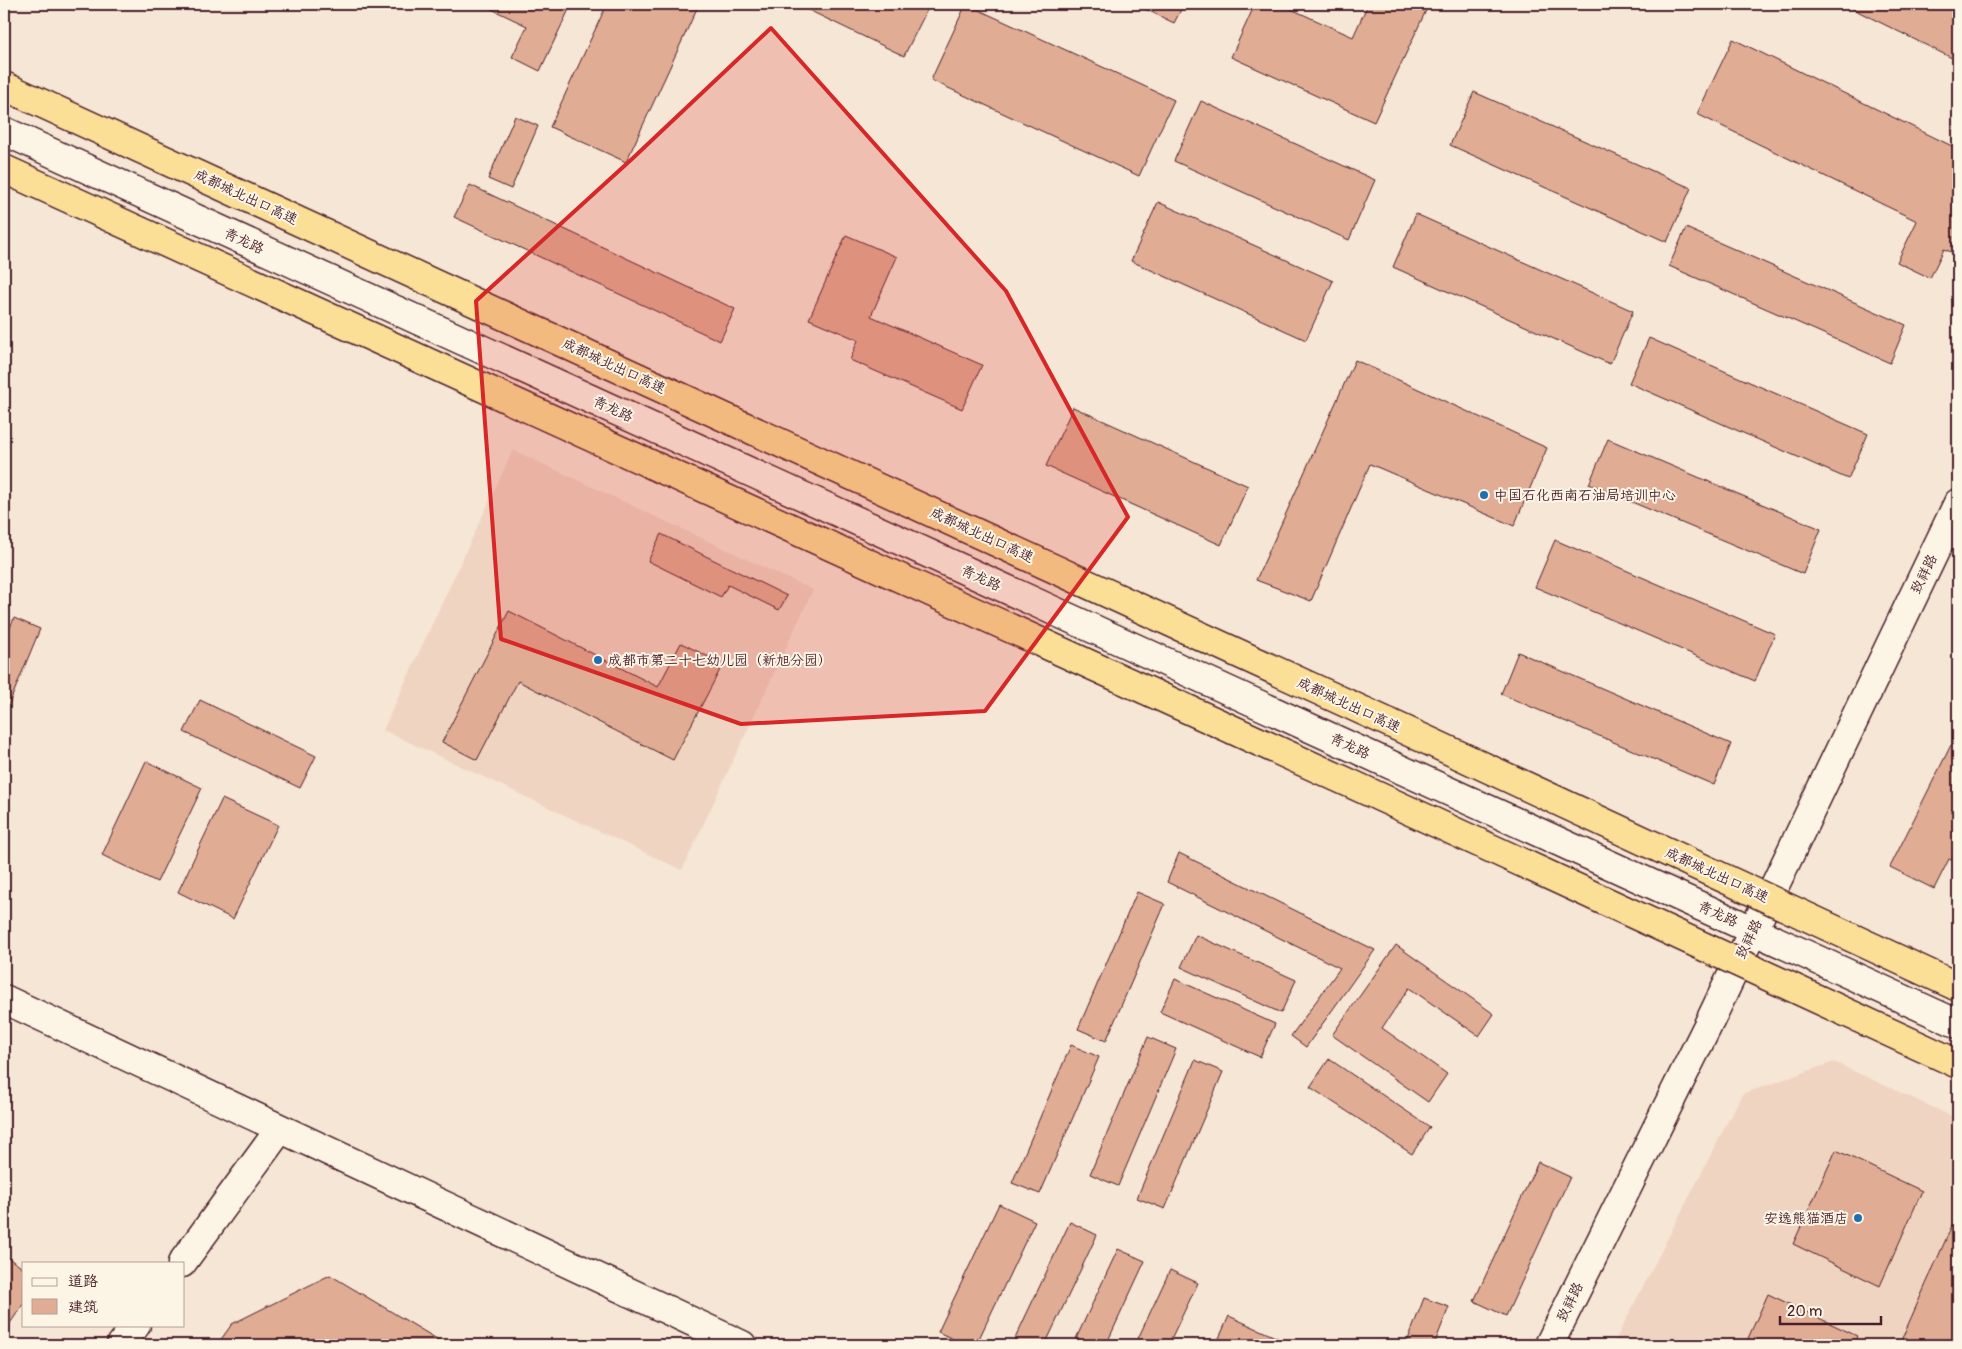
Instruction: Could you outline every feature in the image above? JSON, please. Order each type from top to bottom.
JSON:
[{"type":"highway","name":"成都城北出口高速","points":[[4,86],[1413,734],[1958,987]]},
{"type":"highway","points":[[4,170],[1347,782],[1958,1064]]},
{"type":"street","name":"青龙路","points":[[4,132],[1958,1024]]},
{"type":"street","name":"致祥路","points":[[1549,1345],[1753,930],[1958,504]]},
{"type":"street","points":[[4,999],[742,1345]]},
{"type":"street","points":[[183,1262],[280,1129]]},
{"type":"street","points":[[121,1345],[135,1326]]},
{"type":"highlighted area","points":[[771,28],[1006,291],[1128,517],[985,711],[741,724],[501,639],[476,301],[633,158]]},
{"type":"shaded area","name":"成都市第二十七幼儿园（新旭分园）","points":[[513,450],[813,590],[682,870],[383,730]]},
{"type":"shaded area","points":[[1834,1062],[1958,1119],[1958,1345],[1613,1345],[1742,1094]]},
{"type":"building","points":[[481,4],[571,5],[540,71],[512,57],[527,26]]},
{"type":"building","points":[[607,4],[628,4],[636,8],[638,4],[699,4],[626,162],[550,127]]},
{"type":"building","points":[[796,4],[930,4],[904,56]]},
{"type":"building","points":[[966,4],[1174,100],[1139,176],[931,80]]},
{"type":"building","points":[[1135,4],[1184,4],[1174,23]]},
{"type":"building","points":[[1255,4],[1280,4],[1353,37],[1368,4],[1429,4],[1374,122],[1231,57]]},
{"type":"building","points":[[1843,4],[1958,4],[1958,61]]},
{"type":"building","points":[[1733,39],[1958,149],[1958,255],[1944,249],[1930,278],[1897,262],[1917,221],[1697,114]]},
{"type":"building","points":[[1474,92],[1691,188],[1667,242],[1450,145]]},
{"type":"building","points":[[1201,101],[1375,180],[1349,240],[1174,161]]},
{"type":"building","points":[[515,116],[538,126],[511,189],[488,179]]},
{"type":"building","points":[[470,185],[735,309],[720,341],[454,217]]},
{"type":"building","points":[[1158,202],[1333,281],[1306,340],[1131,261]]},
{"type":"building","points":[[1416,214],[1633,311],[1610,364],[1393,267]]},
{"type":"building","points":[[1686,228],[1906,325],[1890,363],[1669,266]]},
{"type":"building","points":[[846,235],[897,257],[871,316],[982,365],[962,409],[850,360],[858,340],[809,319]]},
{"type":"building","points":[[1649,338],[1868,434],[1848,479],[1629,383]]},
{"type":"building","name":"中国石化西南石油局培训中心","points":[[1355,360],[1547,448],[1514,526],[1370,464],[1311,601],[1256,580]]},
{"type":"building","points":[[1073,407],[1248,486],[1221,545],[1046,466]]},
{"type":"building","points":[[1608,439],[1821,529],[1803,574],[1589,484]]},
{"type":"building","points":[[661,534],[787,596],[779,610],[728,585],[721,597],[648,561]]},
{"type":"building","points":[[1555,540],[1775,634],[1755,681],[1535,587]]},
{"type":"building","points":[[509,611],[658,687],[681,643],[723,664],[673,760],[518,681],[477,760],[442,742]]},
{"type":"building","points":[[14,618],[40,629],[4,716],[4,642]]},
{"type":"building","points":[[1518,652],[1731,744],[1714,785],[1501,694]]},
{"type":"building","points":[[200,700],[316,756],[300,788],[184,732]]},
{"type":"building","points":[[1951,745],[1958,749],[1958,863],[1949,859],[1934,889],[1890,867]]},
{"type":"building","points":[[146,761],[202,788],[157,882],[102,855]]},
{"type":"building","points":[[222,799],[278,825],[233,919],[178,892]]},
{"type":"building","points":[[1179,853],[1375,950],[1306,1047],[1291,1036],[1340,968],[1167,882]]},
{"type":"building","points":[[1137,892],[1165,904],[1106,1041],[1078,1029]]},
{"type":"building","points":[[1196,935],[1296,980],[1281,1013],[1181,967]]},
{"type":"building","points":[[1396,945],[1494,1014],[1479,1036],[1409,988],[1382,1028],[1447,1074],[1428,1102],[1332,1035]]},
{"type":"building","points":[[1175,979],[1275,1024],[1260,1057],[1160,1012]]},
{"type":"building","points":[[1148,1037],[1176,1049],[1118,1186],[1090,1174]]},
{"type":"building","points":[[1071,1045],[1099,1057],[1040,1194],[1012,1183]]},
{"type":"building","points":[[1329,1059],[1430,1127],[1412,1154],[1310,1087]]},
{"type":"building","points":[[1195,1060],[1223,1072],[1165,1209],[1137,1198]]},
{"type":"building","name":"安逸熊猫酒店","points":[[1836,1150],[1922,1191],[1880,1286],[1793,1244]]},
{"type":"building","points":[[1538,1162],[1570,1177],[1506,1316],[1474,1301]]},
{"type":"building","points":[[999,1204],[1035,1221],[976,1345],[966,1345],[938,1332]]},
{"type":"building","points":[[1958,1212],[1958,1345],[1899,1345]]},
{"type":"building","points":[[1070,1222],[1097,1235],[1045,1345],[1012,1345]]},
{"type":"building","points":[[1118,1249],[1145,1261],[1106,1345],[1073,1345]]},
{"type":"building","points":[[4,1255],[22,1268],[22,1306],[4,1332]]},
{"type":"building","points":[[1170,1270],[1198,1283],[1168,1345],[1135,1345]]},
{"type":"building","points":[[330,1275],[447,1345],[217,1345],[232,1324]]},
{"type":"building","points":[[1768,1294],[1857,1336],[1853,1345],[1745,1345]]},
{"type":"building","points":[[1424,1298],[1449,1307],[1434,1345],[1406,1345]]},
{"type":"building","points":[[1229,1316],[1293,1345],[1216,1345]]},
{"type":"place","name":"中国石化西南石油局培训中心","points":[[1484,495]]},
{"type":"place","name":"成都市第二十七幼儿园（新旭分园）","points":[[598,660]]},
{"type":"place","name":"安逸熊猫酒店","points":[[1858,1218]]}]
